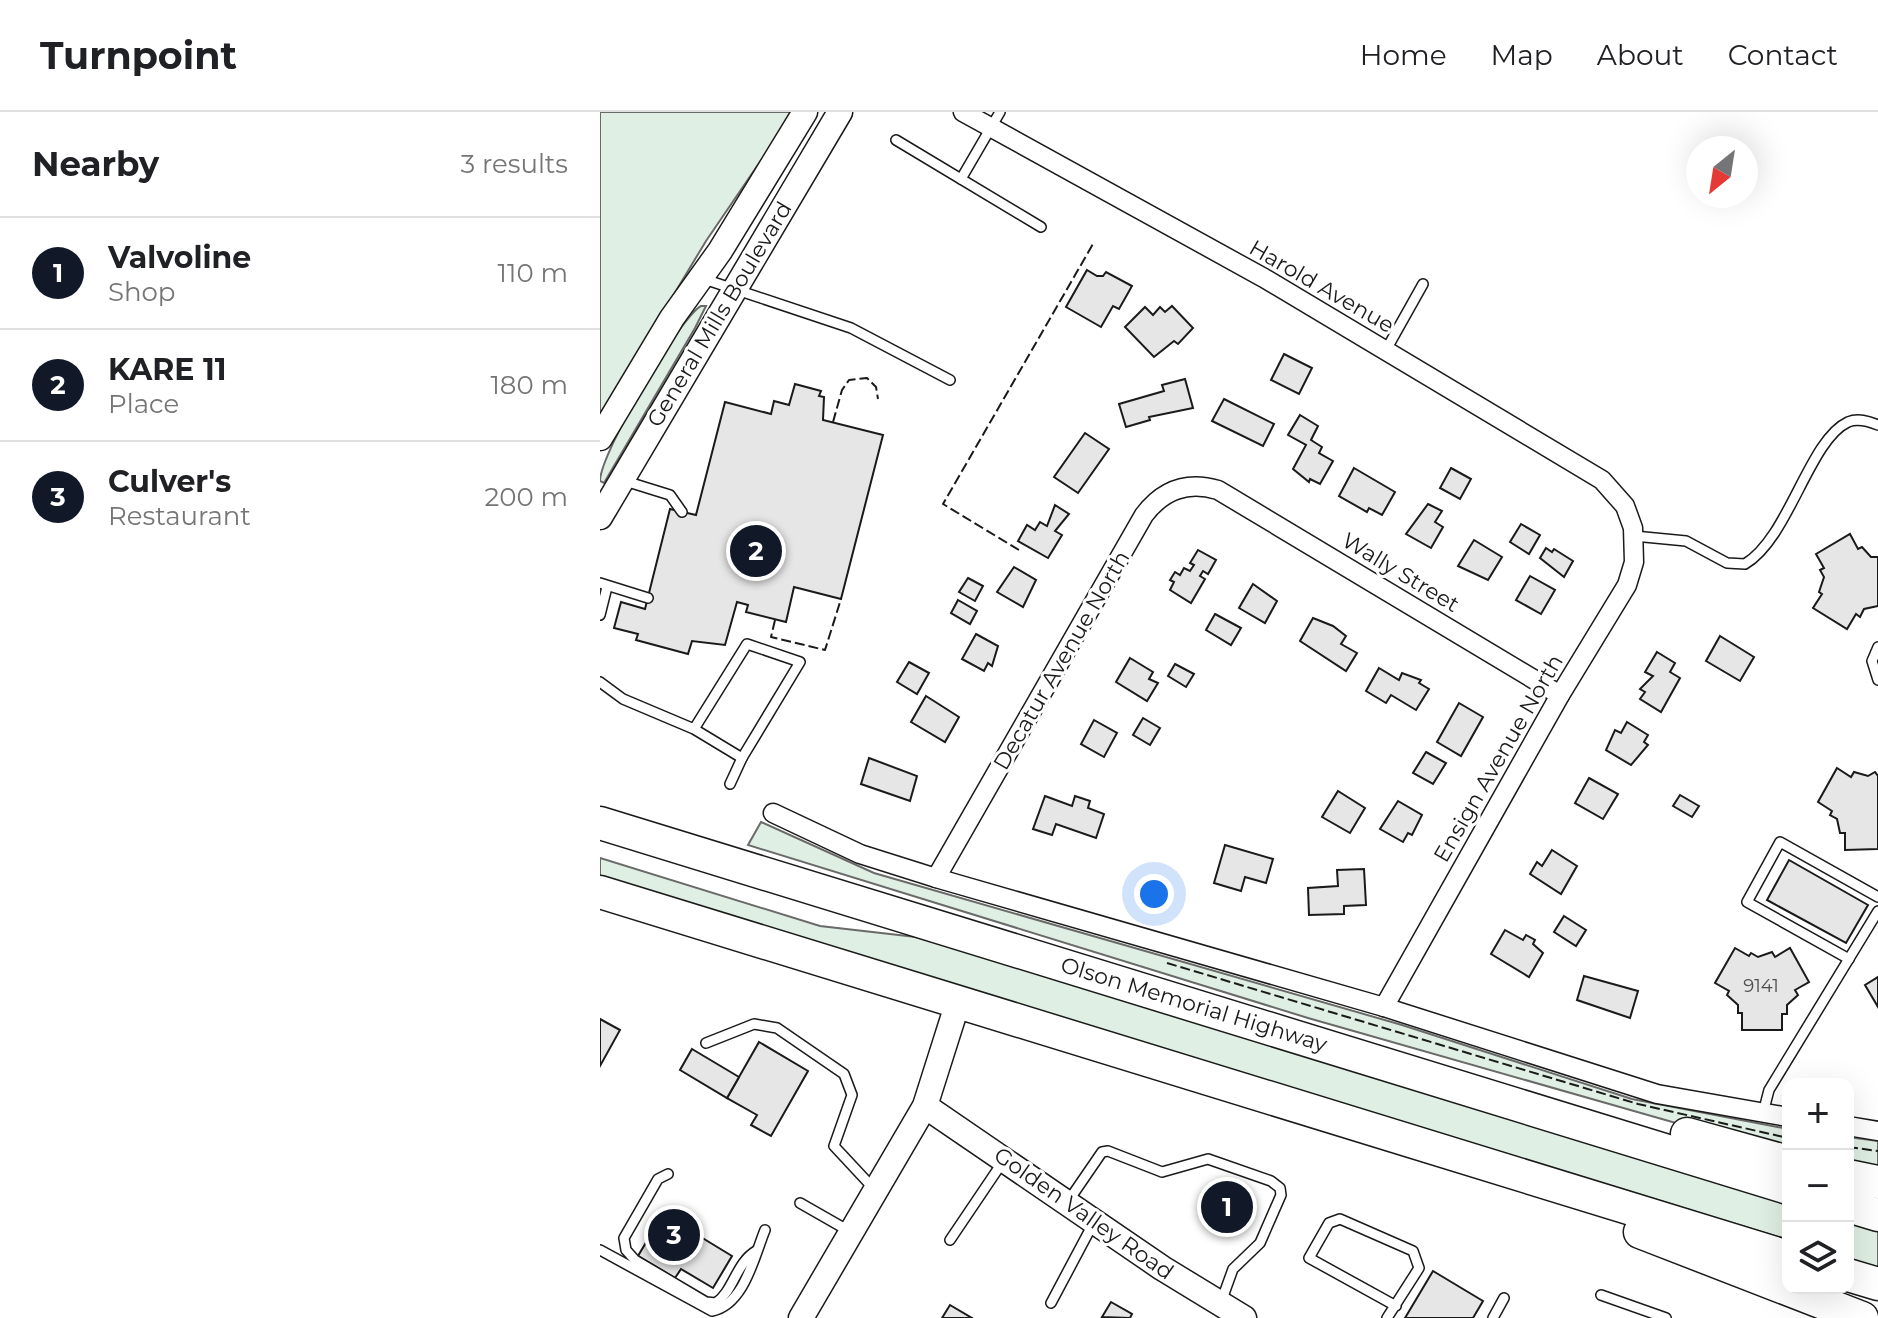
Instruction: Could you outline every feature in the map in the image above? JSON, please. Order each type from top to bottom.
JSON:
[{"type":"highway","points":[[600,805],[701,835],[778,877]]},
{"type":"highway","name":"Olson Memorial Highway","points":[[600,823],[1782,1186]]},
{"type":"highway","points":[[600,892],[1782,1255]]},
{"type":"highway","points":[[1420,1074],[1510,1087],[1782,1160]]},
{"type":"highway","points":[[1456,1154],[1628,1227],[1862,1318]]},
{"type":"highway","points":[[1854,1177],[1878,1182]]},
{"type":"highway","points":[[1854,1208],[1878,1215]]},
{"type":"highway","points":[[1854,1277],[1878,1284]]},
{"type":"street","name":"General Mills Boulevard","points":[[600,438],[805,112]]},
{"type":"street","name":"General Mills Boulevard","points":[[600,517],[840,112]]},
{"type":"street","name":"Harold Avenue","points":[[963,112],[996,120],[1088,179],[1386,350],[1602,480],[1625,506],[1634,532]]},
{"type":"street","name":"Decatur Avenue North","points":[[936,878],[1144,515],[1162,496],[1181,487],[1191,485],[1218,490]]},
{"type":"street","name":"Wally Street","points":[[1218,490],[1560,695]]},
{"type":"street","name":"Ensign Avenue North","points":[[1384,1007],[1560,695],[1627,585],[1634,562],[1634,532]]},
{"type":"street","points":[[773,813],[860,854],[936,878],[1384,1007],[1657,1094],[1782,1116]]},
{"type":"street","points":[[801,1318],[925,1106],[958,1002]]},
{"type":"street","name":"Golden Valley Road","points":[[925,1106],[1005,1158],[1094,1222],[1243,1318]]},
{"type":"street","points":[[1854,1127],[1878,1131]]},
{"type":"lane","points":[[961,179],[996,120]]},
{"type":"lane","points":[[896,140],[1041,227]]},
{"type":"lane","points":[[700,278],[851,328],[950,380]]},
{"type":"lane","points":[[1386,350],[1423,284]]},
{"type":"lane","points":[[1634,532],[1686,541],[1727,563],[1745,564],[1765,547],[1830,436],[1848,422],[1865,419],[1878,425]]},
{"type":"lane","points":[[622,479],[670,495],[682,512]]},
{"type":"lane","points":[[600,615],[604,585],[648,598]]},
{"type":"lane","points":[[694,729],[747,644],[800,662],[742,758],[730,784]]},
{"type":"lane","points":[[1878,647],[1872,661],[1878,680]]},
{"type":"lane","points":[[600,682],[623,699],[694,729],[742,758]]},
{"type":"lane","points":[[1849,959],[1747,902],[1780,842],[1878,897]]},
{"type":"lane","points":[[1763,1113],[1769,1090],[1878,911]]},
{"type":"lane","points":[[706,1043],[754,1024],[777,1028],[844,1074],[852,1095],[834,1146],[875,1190]]},
{"type":"lane","points":[[1067,1203],[1102,1152],[1108,1151],[1162,1172],[1208,1159],[1271,1181],[1280,1188],[1281,1195],[1260,1243],[1233,1269],[1220,1305]]},
{"type":"lane","points":[[950,1240],[1005,1158]]},
{"type":"lane","points":[[668,1174],[658,1179],[624,1238],[626,1250],[635,1260],[706,1302],[716,1303],[725,1297],[747,1256],[756,1251]]},
{"type":"lane","points":[[800,1203],[851,1232]]},
{"type":"lane","points":[[1387,1318],[1396,1306],[1419,1268],[1413,1251],[1340,1219],[1329,1223],[1309,1258],[1396,1306]]},
{"type":"lane","points":[[1051,1303],[1094,1222]]},
{"type":"lane","points":[[600,1250],[712,1311],[730,1304],[755,1261],[765,1230]]},
{"type":"lane","points":[[1601,1295],[1666,1318]]},
{"type":"lane","points":[[1493,1318],[1504,1298]]},
{"type":"green space","points":[[600,112],[794,112],[706,241],[600,417]]},
{"type":"green space","points":[[701,306],[706,306],[695,328],[604,483],[600,481],[603,466],[642,388],[676,335]]},
{"type":"green space","points":[[761,822],[874,873],[1402,1025],[1632,1099],[1782,1128],[1782,1153],[1308,1018],[748,845]]},
{"type":"green space","points":[[600,858],[820,926],[916,937],[1099,990],[1782,1202],[1782,1238],[600,876]]},
{"type":"green space","points":[[1854,1138],[1878,1141],[1878,1174],[1854,1170]]},
{"type":"green space","points":[[1854,1224],[1878,1231],[1878,1268],[1854,1261]]},
{"type":"building","points":[[1087,270],[1097,276],[1103,276],[1106,272],[1132,286],[1119,309],[1113,306],[1101,327],[1066,307]]},
{"type":"building","points":[[1172,306],[1193,328],[1178,344],[1174,341],[1154,357],[1125,327],[1145,307],[1153,315],[1160,307],[1165,312]]},
{"type":"building","points":[[1284,354],[1312,368],[1299,394],[1271,380]]},
{"type":"building","points":[[1185,379],[1193,408],[1149,417],[1150,420],[1126,427],[1119,404],[1164,391],[1162,385]]},
{"type":"building","points":[[795,384],[821,391],[819,396],[824,397],[823,420],[883,435],[841,599],[794,587],[786,622],[746,612],[748,605],[737,602],[725,645],[692,641],[688,654],[636,640],[638,634],[614,628],[621,602],[645,609],[670,509],[696,515],[725,402],[771,414],[774,401],[789,405]]},
{"type":"building","points":[[1224,399],[1274,424],[1263,446],[1212,421]]},
{"type":"building","points":[[1300,415],[1318,426],[1311,440],[1322,447],[1319,453],[1333,461],[1320,484],[1310,479],[1309,482],[1293,469],[1306,445],[1288,435]]},
{"type":"building","points":[[1085,433],[1109,449],[1078,493],[1054,477]]},
{"type":"building","points":[[1354,468],[1395,492],[1382,515],[1369,508],[1367,512],[1339,496]]},
{"type":"building","points":[[1451,468],[1471,479],[1460,499],[1440,488]]},
{"type":"building","points":[[1428,504],[1442,511],[1435,522],[1443,527],[1431,548],[1406,534]]},
{"type":"building","points":[[1055,505],[1069,514],[1055,531],[1062,535],[1048,558],[1018,541],[1027,525],[1035,530],[1040,522],[1047,526]]},
{"type":"building","points":[[1521,524],[1540,535],[1529,554],[1510,542]]},
{"type":"building","points":[[1850,534],[1858,549],[1862,547],[1871,557],[1878,557],[1878,606],[1864,609],[1860,617],[1856,614],[1847,629],[1813,608],[1822,594],[1819,592],[1824,577],[1820,570],[1824,568],[1816,554]]},
{"type":"building","points":[[1474,540],[1502,557],[1488,580],[1458,566]]},
{"type":"building","points":[[1546,548],[1552,552],[1554,549],[1573,561],[1564,577],[1540,558]]},
{"type":"building","points":[[1198,550],[1216,560],[1208,574],[1203,571],[1200,576],[1205,579],[1191,603],[1170,590],[1174,582],[1170,580],[1175,572],[1180,575],[1184,568],[1190,571],[1194,565],[1190,563]]},
{"type":"building","points":[[1014,567],[1036,580],[1023,607],[997,592]]},
{"type":"building","points":[[1530,576],[1555,590],[1541,614],[1516,600]]},
{"type":"building","points":[[968,578],[983,586],[975,601],[959,592]]},
{"type":"building","points":[[1253,584],[1277,601],[1265,623],[1239,608]]},
{"type":"building","points":[[958,600],[977,611],[970,624],[951,613]]},
{"type":"building","points":[[1215,614],[1241,628],[1231,645],[1206,630]]},
{"type":"building","points":[[1313,618],[1333,626],[1346,636],[1341,644],[1357,653],[1346,671],[1300,641]]},
{"type":"building","points":[[976,634],[998,646],[992,666],[988,663],[984,671],[962,659]]},
{"type":"building","points":[[1720,636],[1754,657],[1740,681],[1706,661]]},
{"type":"building","points":[[1657,652],[1675,663],[1670,672],[1680,678],[1661,712],[1640,699],[1645,692],[1640,689],[1653,676],[1645,672]]},
{"type":"building","points":[[1130,658],[1153,672],[1149,679],[1158,683],[1147,701],[1116,682]]},
{"type":"building","points":[[909,662],[929,673],[917,694],[897,682]]},
{"type":"building","points":[[1175,664],[1194,674],[1186,687],[1168,676]]},
{"type":"building","points":[[1379,668],[1399,680],[1402,673],[1421,680],[1419,683],[1429,689],[1416,710],[1391,695],[1386,703],[1366,691]]},
{"type":"building","points":[[926,696],[959,717],[945,742],[911,722]]},
{"type":"building","points":[[1459,703],[1483,717],[1461,756],[1437,742]]},
{"type":"building","points":[[1143,718],[1160,728],[1150,745],[1133,735]]},
{"type":"building","points":[[1094,720],[1117,733],[1104,757],[1081,744]]},
{"type":"building","points":[[1627,722],[1648,735],[1644,742],[1648,745],[1631,765],[1606,750],[1615,730],[1621,733]]},
{"type":"building","points":[[1426,752],[1446,763],[1433,784],[1413,773]]},
{"type":"building","points":[[869,758],[917,776],[910,801],[861,784]]},
{"type":"building","points":[[1837,768],[1851,777],[1854,772],[1868,776],[1875,772],[1878,776],[1878,849],[1845,850],[1845,833],[1840,833],[1837,819],[1830,815],[1832,811],[1818,802]]},
{"type":"building","points":[[1589,778],[1618,794],[1603,819],[1575,803]]},
{"type":"building","points":[[1338,791],[1365,808],[1350,833],[1322,817]]},
{"type":"building","points":[[1680,795],[1699,806],[1692,817],[1673,806]]},
{"type":"building","points":[[1045,796],[1072,806],[1075,796],[1090,801],[1088,808],[1104,814],[1096,838],[1056,824],[1052,835],[1033,829]]},
{"type":"building","points":[[1398,801],[1422,815],[1412,835],[1408,833],[1403,842],[1380,829]]},
{"type":"building","points":[[1225,845],[1273,859],[1266,883],[1245,877],[1241,891],[1214,883]]},
{"type":"building","points":[[1552,850],[1577,866],[1561,894],[1530,874],[1537,862],[1542,866]]},
{"type":"building","points":[[1789,860],[1868,905],[1846,943],[1767,900]]},
{"type":"building","points":[[1364,869],[1366,905],[1344,906],[1344,914],[1309,915],[1308,888],[1338,886],[1337,870]]},
{"type":"building","points":[[1564,916],[1586,930],[1576,946],[1554,932]]},
{"type":"building","points":[[1505,930],[1523,940],[1526,935],[1535,940],[1533,944],[1543,953],[1529,977],[1491,954]]},
{"type":"building","points":[[1735,948],[1749,956],[1751,953],[1758,957],[1772,952],[1775,957],[1790,948],[1809,982],[1795,990],[1798,995],[1787,1005],[1787,1014],[1782,1014],[1782,1030],[1742,1030],[1742,1013],[1738,1013],[1738,1005],[1727,995],[1729,991],[1715,983]]},
{"type":"building","points":[[1584,976],[1638,991],[1630,1018],[1577,1000]]},
{"type":"building","points":[[1878,977],[1878,1007],[1865,985]]},
{"type":"building","points":[[600,1019],[620,1030],[600,1066]]},
{"type":"building","points":[[759,1042],[808,1071],[771,1136],[751,1125],[757,1115],[727,1098]]},
{"type":"building","points":[[692,1049],[739,1077],[727,1098],[680,1070]]},
{"type":"building","points":[[1213,1183],[1250,1194],[1239,1228],[1203,1216]]},
{"type":"building","points":[[663,1214],[732,1256],[713,1288],[681,1269],[675,1278],[638,1256]]},
{"type":"building","points":[[1433,1271],[1483,1301],[1473,1318],[1405,1318]]},
{"type":"building","points":[[1111,1302],[1132,1314],[1130,1318],[1102,1317]]},
{"type":"building","points":[[950,1305],[972,1318],[942,1318]]},
{"type":"fence","points":[[1019,550],[943,504],[1093,244]]},
{"type":"fence","points":[[833,422],[842,390],[849,380],[867,378],[876,387],[878,399]]},
{"type":"fence","points":[[775,620],[771,637],[825,650],[841,599]]},
{"type":"fence","points":[[1167,963],[1638,1104],[1782,1137]]},
{"type":"fence","points":[[1854,1148],[1878,1151]]},
{"type":"place","name":"KARE 11","points":[[756,551]]},
{"type":"place","name":"Valvoline","points":[[1227,1207]]},
{"type":"place","name":"Culver's","points":[[674,1235]]}]
